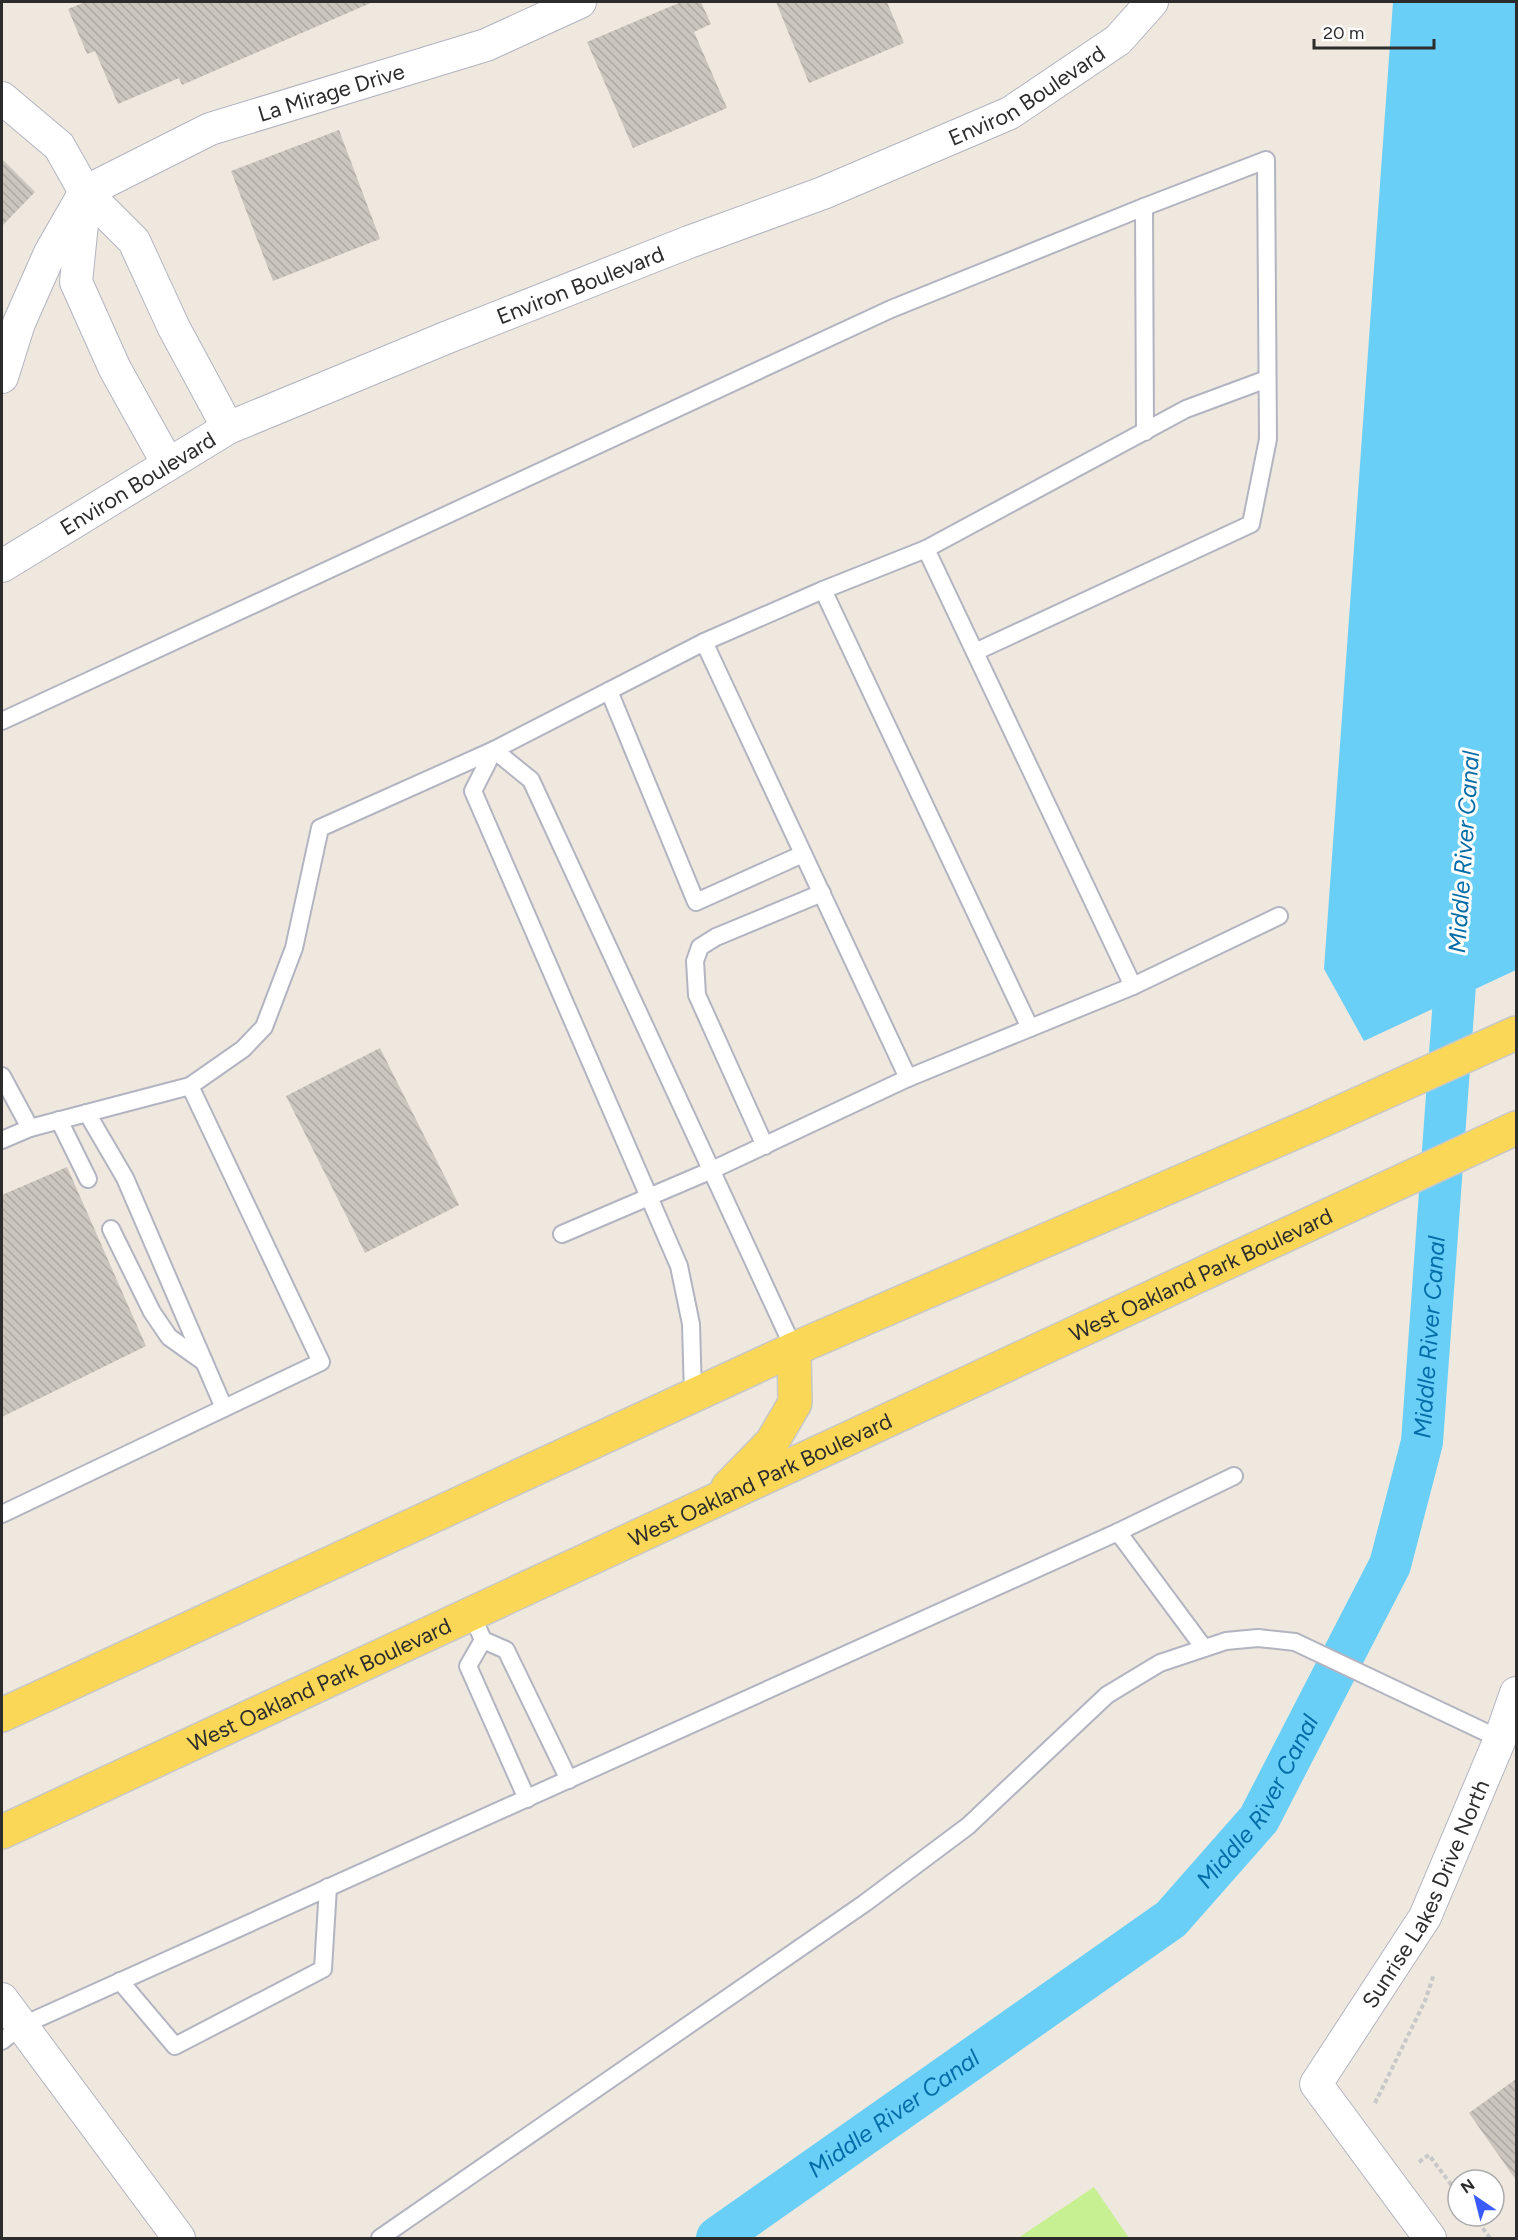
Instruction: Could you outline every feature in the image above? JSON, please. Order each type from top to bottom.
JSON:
[{"type":"main road","points":[[2,1715],[794,1349],[1312,1125],[1516,1033]]},
{"type":"main road","name":"West Oakland Park Boulevard","points":[[2,1832],[477,1628],[712,1503],[1516,1128]]},
{"type":"main road","points":[[712,1503],[772,1442],[795,1403],[794,1349]]},
{"type":"street","name":"La Mirage Drive","points":[[85,192],[210,129],[486,45],[580,2]]},
{"type":"street","name":"Environ Boulevard","points":[[2,566],[228,428],[459,332],[834,188],[1010,113],[1118,40],[1152,2]]},
{"type":"street","points":[[2,98],[60,146],[85,192],[134,241],[174,328],[228,428]]},
{"type":"street","points":[[2,377],[23,313],[50,253],[85,192]]},
{"type":"street","points":[[85,192],[76,282],[115,369],[168,464]]},
{"type":"street","name":"Sunrise Lakes Drive North","points":[[1430,2238],[1316,2084],[1425,1917],[1500,1739],[1516,1693]]},
{"type":"street","points":[[2,1999],[11,2033],[179,2238]]},
{"type":"lane","points":[[2,721],[891,309],[1266,160],[1268,439],[1251,524],[975,652]]},
{"type":"lane","points":[[1144,207],[1145,432]]},
{"type":"lane","points":[[2,1140],[30,1128],[190,1086],[243,1049],[264,1027],[294,948],[320,828],[494,750],[705,642],[823,590],[926,549],[1186,409],[1267,379]]},
{"type":"lane","points":[[926,549],[1133,986]]},
{"type":"lane","points":[[823,590],[1030,1028]]},
{"type":"lane","points":[[705,642],[908,1078]]},
{"type":"lane","points":[[609,691],[696,902],[803,854]]},
{"type":"lane","points":[[494,750],[531,780],[794,1349]]},
{"type":"lane","points":[[494,750],[473,791],[679,1266],[691,1324],[693,1395]]},
{"type":"lane","points":[[765,1146],[697,995],[694,961],[700,947],[716,937],[822,893]]},
{"type":"lane","points":[[562,1234],[650,1198],[908,1078],[1133,986],[1279,916]]},
{"type":"lane","points":[[2,1076],[30,1128]]},
{"type":"lane","points":[[2,1514],[321,1362],[190,1086]]},
{"type":"lane","points":[[87,1113],[125,1178],[224,1408]]},
{"type":"lane","points":[[58,1120],[88,1179]]},
{"type":"lane","points":[[111,1229],[169,1337],[204,1363]]},
{"type":"lane","points":[[11,2033],[120,1981],[1119,1532],[1234,1476]]},
{"type":"lane","points":[[1119,1532],[1204,1648]]},
{"type":"lane","points":[[527,1799],[468,1666],[477,1628],[506,1650],[569,1780]]},
{"type":"lane","points":[[380,2238],[865,1903],[968,1826],[1107,1695],[1160,1663],[1226,1641],[1258,1638],[1295,1642],[1500,1739]]},
{"type":"lane","points":[[120,1981],[175,2046],[323,1970],[328,1887]]},
{"type":"green space","points":[[1094,2187],[1129,2238],[1018,2238]]},
{"type":"water","points":[[1393,2],[1516,2],[1516,970],[1364,1041],[1324,969]]},
{"type":"building","points":[[85,2],[373,2],[182,85],[179,78],[118,104],[95,51],[87,54],[68,9]]},
{"type":"building","points":[[681,2],[701,2],[711,24],[694,32],[727,108],[633,148],[587,42]]},
{"type":"building","points":[[776,2],[887,2],[904,43],[809,83]]},
{"type":"building","points":[[339,130],[380,239],[273,281],[231,171]]},
{"type":"building","points":[[2,159],[35,192],[2,226]]},
{"type":"building","points":[[380,1048],[459,1205],[365,1253],[286,1096]]},
{"type":"building","points":[[67,1167],[146,1346],[2,1417],[2,1195]]},
{"type":"building","points":[[1516,2079],[1516,2180],[1469,2113]]},
{"type":"waterway","name":"Middle River Canal","points":[[717,2238],[1171,1919],[1259,1819],[1390,1565],[1422,1442],[1458,943]]}]
